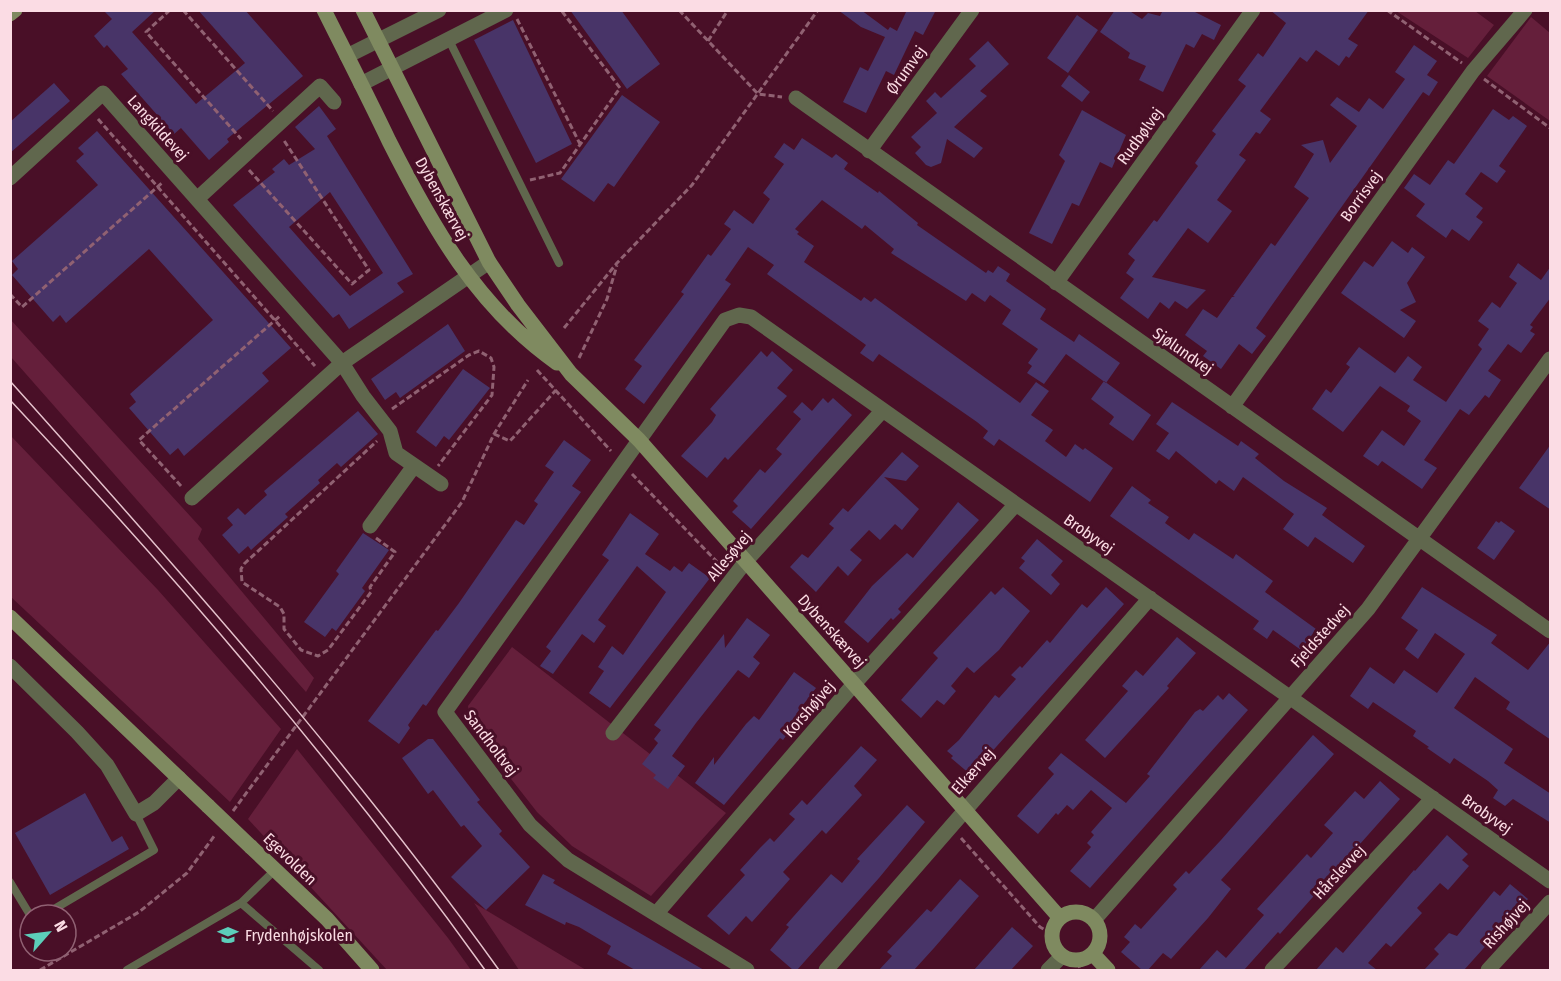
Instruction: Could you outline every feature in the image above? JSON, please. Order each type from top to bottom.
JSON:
[{"type":"street","points":[[10,14],[15,10]]},
{"type":"street","name":"Dybenskærvej","points":[[324,10],[428,216],[467,277],[527,342],[571,374]]},
{"type":"street","name":"Dybenskærvej","points":[[363,10],[489,261],[518,305],[571,374],[639,441],[1060,918]]},
{"type":"street","points":[[347,56],[439,10]]},
{"type":"street","points":[[361,84],[506,10]]},
{"type":"street","name":"Ørumvej","points":[[869,151],[972,10]]},
{"type":"street","name":"Rudbølvej","points":[[1056,283],[1254,10]]},
{"type":"street","name":"Borrisvej","points":[[1232,407],[1473,71],[1524,10]]},
{"type":"street","points":[[197,199],[320,86],[334,102]]},
{"type":"street","name":"Langkildevej","points":[[10,178],[103,93],[342,363],[390,431],[396,453],[436,481]]},
{"type":"street","name":"Sjølundvej","points":[[796,98],[1551,631]]},
{"type":"street","points":[[192,498],[342,363],[489,261]]},
{"type":"street","name":"Brobyvej","points":[[639,441],[725,320],[738,315],[751,317],[1551,880]]},
{"type":"street","name":"Fjeldstedvej","points":[[1094,920],[1368,609],[1551,359]]},
{"type":"street","name":"Allesøvej","points":[[613,733],[746,561],[883,410]]},
{"type":"street","name":"Sandholtvej","points":[[639,441],[445,712],[530,825],[568,860],[747,970]]},
{"type":"street","points":[[370,526],[414,466]]},
{"type":"street","name":"Korshøjvej","points":[[656,914],[854,684],[1017,504]]},
{"type":"street","name":"Elkærvej","points":[[825,970],[1150,598]]},
{"type":"street","name":"Egevolden","points":[[10,617],[327,919],[372,970]]},
{"type":"street","points":[[10,666],[78,732],[107,765],[136,814],[154,803],[179,778]]},
{"type":"street","name":"Hårslevvej","points":[[1272,970],[1433,798]]},
{"type":"street","name":"Rishøjvej","points":[[1488,970],[1551,902]]},
{"type":"street","points":[[1077,912],[1094,920],[1098,926],[1100,940],[1093,954],[1079,966],[1062,956],[1052,940],[1053,928],[1060,918],[1077,912]]},
{"type":"street","points":[[1093,954],[1108,970]]},
{"type":"street","points":[[1048,970],[1062,956]]},
{"type":"lane","points":[[449,40],[559,263]]},
{"type":"lane","points":[[64,903],[154,850],[136,814]]},
{"type":"lane","points":[[127,970],[241,903],[275,870]]},
{"type":"lane","points":[[10,882],[23,903]]},
{"type":"lane","points":[[241,903],[319,970]]},
{"type":"path","points":[[170,10],[146,32],[352,284],[369,270],[279,124],[183,10]]},
{"type":"path","points":[[513,10],[580,144]]},
{"type":"path","points":[[519,182],[560,173],[620,88],[561,10]]},
{"type":"path","points":[[679,10],[758,94],[796,98]]},
{"type":"path","points":[[708,41],[728,10]]},
{"type":"path","points":[[564,328],[617,263],[692,184],[818,10]]},
{"type":"path","points":[[88,107],[327,378]]},
{"type":"path","points":[[10,294],[22,307],[173,172]]},
{"type":"path","points":[[571,374],[607,299],[617,263]]},
{"type":"path","points":[[192,498],[139,440],[292,306]]},
{"type":"path","points":[[380,417],[469,355],[479,351],[491,358],[494,367],[492,395],[474,420],[471,419],[436,481]]},
{"type":"path","points":[[230,816],[462,502],[494,434],[528,380]]},
{"type":"path","points":[[494,434],[510,441],[556,390]]},
{"type":"path","points":[[370,526],[369,533],[395,552],[369,587],[371,592],[328,650],[318,656],[301,650],[285,629],[284,614],[280,607],[242,582],[241,568],[294,520],[294,516],[390,431]]},
{"type":"path","points":[[40,970],[153,901],[187,873],[215,835]]},
{"type":"shaded area","points":[[1396,11],[1475,11],[1494,25],[1468,58]]},
{"type":"shaded area","points":[[1531,17],[1550,33],[1550,121],[1487,76]]},
{"type":"shaded area","points":[[10,319],[202,529],[198,539],[314,678],[306,692],[11,357]]},
{"type":"shaded area","points":[[10,435],[158,590],[281,729],[230,802],[11,597]]},
{"type":"shaded area","points":[[512,647],[726,813],[651,896],[572,846],[537,812],[472,729],[468,706]]},
{"type":"shaded area","points":[[297,749],[471,970],[387,970],[248,819]]},
{"type":"shaded area","points":[[474,903],[586,970],[519,970]]},
{"type":"building","points":[[103,10],[156,10],[132,32],[196,104],[245,63],[198,10],[245,10],[303,76],[227,139],[229,142],[209,160],[181,128],[174,134],[121,74],[128,69],[107,45],[104,48],[94,36],[112,19]]},
{"type":"building","points":[[570,10],[621,10],[660,64],[627,89]]},
{"type":"building","points":[[838,10],[861,10],[888,30],[890,27],[897,31],[907,10],[936,10],[923,35],[915,31],[894,75],[886,71],[866,113],[843,102],[860,67],[868,71],[885,37],[861,27]]},
{"type":"building","points":[[1115,10],[1128,10],[1142,19],[1148,13],[1160,16],[1163,10],[1191,10],[1221,25],[1214,40],[1202,34],[1194,48],[1186,44],[1163,92],[1139,80],[1146,66],[1128,58],[1130,53],[1100,32]]},
{"type":"building","points":[[1270,10],[1369,10],[1348,39],[1358,45],[1349,58],[1346,56],[1339,66],[1316,50],[1307,62],[1300,57],[1260,111],[1271,119],[1260,134],[1256,132],[1239,155],[1246,160],[1217,200],[1232,211],[1208,243],[1188,228],[1152,277],[1206,290],[1187,309],[1175,301],[1169,309],[1160,302],[1148,319],[1120,298],[1134,279],[1126,273],[1135,260],[1128,254],[1154,220],[1157,222],[1198,166],[1195,163],[1216,134],[1212,131],[1246,86],[1238,80],[1258,53],[1263,57],[1286,23]]},
{"type":"building","points":[[1077,15],[1098,30],[1068,73],[1047,58]]},
{"type":"building","points":[[513,20],[572,144],[536,163],[474,40]]},
{"type":"building","points":[[988,41],[1009,64],[980,91],[987,96],[954,127],[983,148],[974,158],[947,139],[941,163],[931,167],[926,165],[915,153],[921,147],[911,137],[937,113],[926,101],[935,92],[941,98],[976,66],[969,59]]},
{"type":"building","points":[[1414,45],[1437,61],[1427,75],[1438,82],[1429,96],[1423,92],[1256,328],[1266,336],[1252,354],[1239,344],[1221,369],[1203,356],[1207,351],[1185,335],[1203,309],[1217,318],[1232,297],[1235,297],[1233,296],[1271,243],[1275,246],[1309,198],[1294,187],[1314,154],[1301,145],[1323,140],[1330,163],[1357,126],[1330,105],[1337,97],[1359,112],[1369,98],[1383,109],[1405,79],[1395,72]]},
{"type":"building","points":[[1069,75],[1090,92],[1082,102],[1061,86]]},
{"type":"building","points":[[54,83],[70,101],[10,153],[10,122]]},
{"type":"building","points":[[622,95],[660,122],[614,187],[608,183],[594,202],[561,179]]},
{"type":"building","points":[[319,106],[336,129],[327,136],[413,274],[397,283],[404,292],[349,329],[339,314],[333,318],[233,205],[275,172],[272,169],[284,159],[289,165],[315,149],[295,127]],"holes":[[[330,192],[383,273],[350,296],[289,227]]]},
{"type":"building","points":[[1493,109],[1509,120],[1513,116],[1527,126],[1499,166],[1506,171],[1497,183],[1481,172],[1465,194],[1483,208],[1476,217],[1483,222],[1469,241],[1452,229],[1446,238],[1416,216],[1425,204],[1404,188],[1414,174],[1430,185],[1448,160],[1454,164]]},
{"type":"building","points":[[1082,110],[1126,135],[1112,168],[1100,162],[1079,206],[1072,203],[1052,244],[1029,233],[1065,161],[1059,155]]},
{"type":"building","points":[[97,131],[291,348],[262,373],[269,381],[184,456],[178,448],[170,455],[129,408],[136,402],[130,394],[213,320],[149,249],[66,323],[60,315],[53,322],[12,275],[18,269],[12,261],[98,185],[76,161],[84,154],[78,148]]},
{"type":"building","points":[[802,138],[832,158],[836,154],[848,163],[844,169],[878,193],[879,191],[918,223],[917,225],[986,273],[988,270],[993,273],[998,266],[1010,274],[1006,281],[1046,309],[1040,319],[1074,342],[1079,334],[1120,363],[1106,383],[1066,354],[1044,384],[1027,373],[1032,366],[1028,363],[1038,349],[1002,324],[1011,310],[990,295],[985,302],[972,293],[966,301],[891,253],[894,249],[865,225],[862,229],[822,200],[795,229],[799,232],[797,234],[814,246],[804,262],[861,301],[864,297],[871,302],[875,298],[1020,403],[1036,382],[1049,391],[1031,415],[1053,430],[1045,441],[1066,457],[1075,444],[1083,450],[1085,448],[1113,468],[1090,502],[999,439],[994,446],[983,438],[988,431],[977,422],[879,354],[873,362],[860,353],[866,345],[767,274],[774,265],[748,247],[725,280],[731,284],[644,404],[625,389],[642,366],[634,360],[684,294],[681,292],[708,254],[711,256],[731,229],[724,224],[734,210],[753,224],[770,199],[763,193],[784,164],[774,157],[784,143],[794,150]]},
{"type":"building","points":[[1392,241],[1408,253],[1412,247],[1425,257],[1407,283],[1416,302],[1400,310],[1416,321],[1404,338],[1341,293],[1364,261],[1373,267]]},
{"type":"building","points":[[1518,263],[1541,280],[1551,266],[1551,297],[1530,325],[1533,327],[1530,331],[1535,334],[1521,353],[1508,344],[1488,371],[1501,380],[1489,398],[1485,395],[1469,415],[1460,409],[1424,460],[1437,468],[1422,489],[1382,461],[1378,466],[1363,456],[1382,430],[1404,446],[1421,421],[1407,411],[1410,406],[1380,386],[1343,432],[1312,409],[1326,389],[1331,393],[1350,367],[1346,364],[1359,347],[1395,373],[1408,356],[1422,367],[1413,380],[1446,402],[1482,349],[1478,345],[1489,329],[1478,321],[1492,302],[1500,308],[1517,283],[1509,277]]},
{"type":"building","points":[[448,324],[465,351],[400,398],[396,392],[385,400],[371,379]]},
{"type":"building","points":[[761,351],[767,357],[772,351],[793,370],[777,388],[787,396],[728,460],[725,457],[707,478],[681,456],[712,422],[716,415],[710,409]]},
{"type":"building","points":[[463,369],[490,388],[449,440],[444,436],[436,447],[416,432]]},
{"type":"building","points":[[1104,381],[1151,415],[1133,441],[1109,424],[1114,417],[1091,399]]},
{"type":"building","points":[[823,398],[828,403],[833,398],[852,415],[751,529],[732,512],[738,506],[733,501],[760,469],[765,473],[782,454],[776,449],[801,419],[793,412],[802,402],[812,411]]},
{"type":"building","points":[[1172,402],[1238,446],[1241,441],[1259,454],[1255,458],[1284,481],[1327,508],[1322,515],[1365,546],[1353,563],[1315,537],[1308,547],[1283,529],[1294,514],[1243,477],[1234,491],[1219,480],[1216,484],[1176,451],[1169,460],[1156,451],[1169,433],[1156,424]]},
{"type":"building","points":[[358,411],[378,434],[341,467],[337,463],[318,480],[320,483],[285,514],[288,517],[251,550],[248,546],[239,554],[222,535],[233,525],[227,518],[238,508],[245,515],[267,495],[264,491]]},
{"type":"building","points":[[564,440],[591,460],[572,486],[581,492],[426,706],[423,704],[408,725],[410,728],[399,744],[368,721],[459,603],[516,520],[524,525],[538,504],[534,501],[554,472],[545,466]]},
{"type":"building","points":[[1551,444],[1551,510],[1519,488]]},
{"type":"building","points":[[902,452],[919,466],[906,481],[884,477],[919,509],[902,530],[895,524],[880,540],[869,530],[850,550],[862,560],[848,576],[838,566],[816,592],[790,567],[802,554],[808,558],[834,528],[829,524],[843,508],[848,512]]},
{"type":"building","points":[[1132,486],[1151,500],[1148,503],[1169,517],[1165,523],[1189,540],[1194,533],[1233,559],[1236,554],[1273,581],[1265,592],[1316,629],[1301,650],[1273,630],[1267,639],[1253,629],[1259,621],[1110,516]]},
{"type":"building","points":[[958,502],[979,520],[898,609],[901,612],[893,620],[891,618],[868,643],[844,622],[872,586],[907,553],[913,558]]},
{"type":"building","points":[[630,513],[659,534],[645,554],[670,571],[674,566],[682,572],[689,563],[710,578],[610,708],[589,693],[604,671],[598,667],[612,646],[623,655],[666,592],[637,566],[598,620],[606,626],[594,643],[582,634],[553,674],[540,666],[551,651],[546,647],[609,560],[602,555]]},
{"type":"building","points":[[1496,521],[1499,523],[1501,521],[1515,531],[1494,560],[1477,548]]},
{"type":"building","points":[[363,533],[389,550],[362,588],[365,591],[336,631],[332,628],[325,637],[304,622],[339,574],[336,571]]},
{"type":"building","points":[[1037,539],[1063,561],[1051,575],[1060,584],[1051,595],[1019,568],[1025,561],[1021,558]]},
{"type":"building","points":[[1003,587],[1030,611],[999,650],[974,673],[967,667],[951,686],[956,691],[944,705],[937,700],[921,718],[901,700],[938,658],[933,653],[991,591],[995,595]]},
{"type":"building","points":[[1106,587],[1124,604],[971,775],[951,758],[953,756],[947,751],[959,740],[995,695],[999,698],[1016,679],[1011,675],[1020,666],[1022,668],[1047,640],[1050,643],[1082,604],[1087,608]]},
{"type":"building","points":[[1422,587],[1497,635],[1491,643],[1528,670],[1551,641],[1551,740],[1506,709],[1510,702],[1475,677],[1454,708],[1513,749],[1504,763],[1551,794],[1551,823],[1513,799],[1505,806],[1493,798],[1498,790],[1488,781],[1454,758],[1450,764],[1413,736],[1416,731],[1373,702],[1368,709],[1350,696],[1370,667],[1394,684],[1404,670],[1437,693],[1465,654],[1435,633],[1418,659],[1405,649],[1418,630],[1401,618]]},
{"type":"building","points":[[747,618],[770,635],[753,657],[760,663],[749,678],[738,670],[696,723],[672,756],[685,766],[668,789],[653,778],[656,775],[642,764],[658,743],[654,739],[661,730],[654,725],[724,634],[725,648]]},
{"type":"building","points":[[1177,637],[1196,653],[1167,686],[1169,688],[1105,758],[1085,740],[1128,691],[1122,686],[1136,670],[1143,676]]},
{"type":"building","points":[[794,672],[816,688],[796,714],[800,717],[783,740],[780,738],[724,805],[695,783],[714,757],[714,765],[754,716],[759,720]]},
{"type":"building","points":[[1229,693],[1248,710],[1090,888],[1070,871],[1091,847],[1087,843],[1094,835],[1091,832],[1112,808],[1091,790],[1073,810],[1067,805],[1058,815],[1056,813],[1038,834],[1017,816],[1054,774],[1048,768],[1061,753],[1126,803],[1150,776],[1147,774],[1195,712],[1200,709],[1203,711],[1218,695],[1223,700]]},
{"type":"building","points":[[1313,735],[1334,754],[1221,880],[1231,889],[1208,918],[1171,959],[1163,953],[1148,970],[1142,970],[1121,952],[1130,942],[1124,937],[1135,924],[1141,929],[1177,889],[1173,885],[1186,871],[1189,874],[1221,840]]},
{"type":"building","points":[[428,739],[433,739],[480,800],[477,802],[502,831],[499,834],[530,867],[486,910],[451,877],[482,846],[464,825],[461,827],[433,790],[428,794],[402,758]]},
{"type":"building","points":[[861,746],[877,760],[854,786],[862,795],[826,834],[822,830],[783,872],[790,879],[752,922],[746,916],[729,935],[707,916],[745,875],[740,870],[770,838],[774,842],[795,819],[789,814],[802,800],[807,805]]},
{"type":"building","points":[[1380,781],[1400,799],[1280,934],[1278,932],[1244,970],[1199,970],[1217,950],[1226,958],[1264,915],[1257,909],[1307,854],[1311,858],[1333,833],[1324,825],[1355,791],[1364,799]]},
{"type":"building","points":[[85,793],[112,842],[122,836],[129,849],[50,895],[15,833]]},
{"type":"building","points":[[907,805],[925,822],[879,878],[797,970],[793,970],[770,950],[789,927],[786,925],[831,874],[842,883],[860,861],[857,859]]},
{"type":"building","points":[[1447,835],[1468,854],[1462,860],[1469,866],[1448,890],[1440,883],[1417,908],[1422,913],[1391,947],[1386,943],[1368,963],[1377,970],[1316,970],[1336,947],[1343,953]]},
{"type":"building","points":[[543,874],[555,880],[553,883],[704,970],[635,970],[607,954],[611,946],[579,927],[566,922],[565,925],[525,905]]},
{"type":"building","points":[[960,879],[979,896],[934,948],[914,970],[879,970],[892,956],[887,952],[927,909],[931,912]]},
{"type":"building","points":[[1510,884],[1528,899],[1464,970],[1424,970],[1439,954],[1434,949],[1449,933],[1457,936],[1494,891],[1500,896]]},
{"type":"building","points":[[1012,927],[1033,946],[1011,970],[974,970]]},
{"type":"tram line","points":[[10,381],[263,669],[384,817],[499,970]]},
{"type":"tram line","points":[[10,400],[136,537],[257,678],[374,822],[485,970]]},
{"type":"place","name":"Frydenhøjskolen","points":[[228,935]]}]
